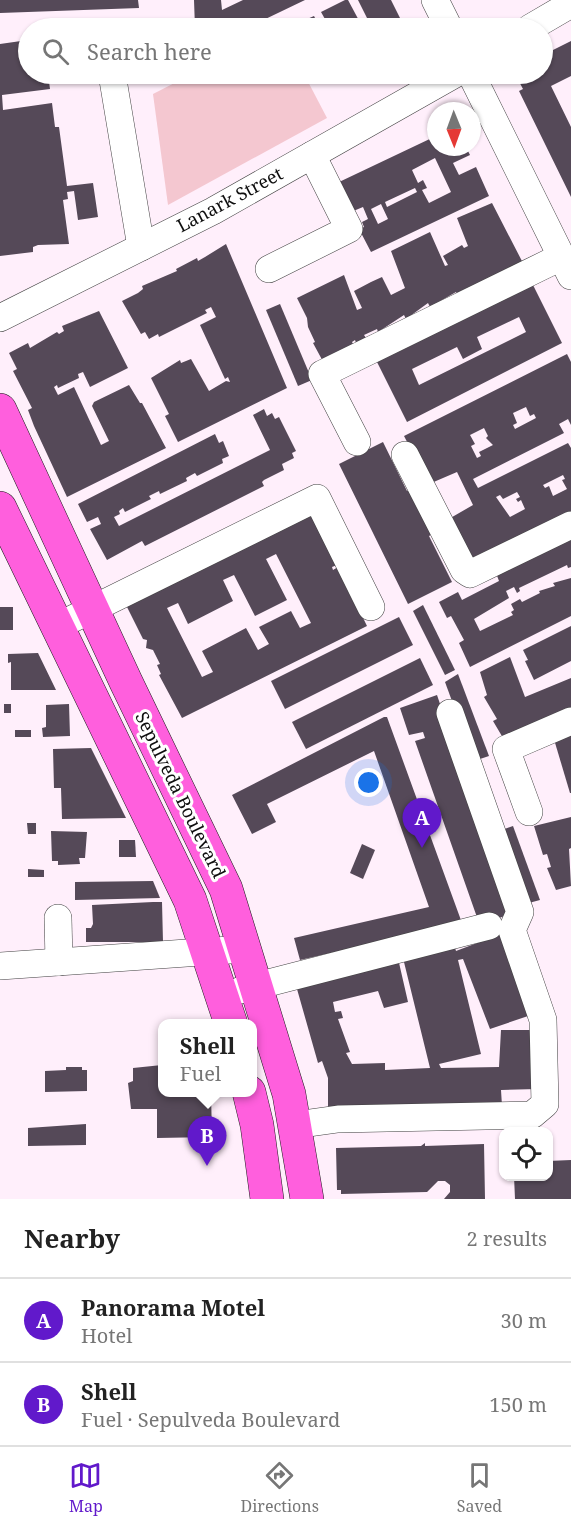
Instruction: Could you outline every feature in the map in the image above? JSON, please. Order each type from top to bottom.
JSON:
[{"type":"main road","name":"Sepulveda Boulevard","points":[[0,410],[226,889],[244,949],[248,988],[256,1019]]},
{"type":"main road","name":"Sepulveda Boulevard","points":[[0,508],[190,900],[230,1019]]},
{"type":"main road","name":"Sepulveda Boulevard","points":[[257,1021],[261,1036],[289,1094],[307,1199]]},
{"type":"main road","points":[[250,1097],[257,1125],[267,1199]]},
{"type":"street","points":[[435,0],[444,18]]},
{"type":"street","points":[[547,18],[571,4]]},
{"type":"street","points":[[114,84],[141,247]]},
{"type":"street","name":"Lanark Street","points":[[0,318],[232,201],[437,84]]},
{"type":"street","points":[[357,442],[322,374],[566,267],[476,84]]},
{"type":"street","points":[[269,269],[350,229],[312,155]]},
{"type":"street","points":[[405,455],[442,523],[464,570],[470,574],[571,525]]},
{"type":"street","points":[[58,626],[317,498],[371,607]]},
{"type":"street","points":[[248,988],[501,924],[520,912],[450,713]]},
{"type":"street","points":[[530,812],[506,750],[571,721]]},
{"type":"street","points":[[58,918],[60,962]]},
{"type":"street","points":[[295,1125],[338,1119],[532,1115],[545,1104],[543,1020],[512,930],[501,924]]},
{"type":"street","points":[[0,966],[244,949]]},
{"type":"shaded area","points":[[172,84],[309,84],[327,118],[168,205],[153,94]]},
{"type":"building","points":[[0,0],[138,0],[139,8],[0,13]]},
{"type":"building","points":[[194,0],[221,0],[222,10],[243,0],[305,0],[268,18],[195,18]]},
{"type":"building","points":[[348,0],[358,18],[324,18],[321,12]]},
{"type":"building","points":[[358,0],[391,0],[400,18],[367,18]]},
{"type":"building","points":[[18,41],[18,84],[49,84],[50,89],[2,95],[3,110],[52,103],[55,127],[59,127],[67,186],[93,183],[98,217],[78,220],[74,191],[67,192],[68,199],[63,200],[69,244],[38,245],[33,247],[33,252],[0,256],[0,44]]},
{"type":"building","points":[[571,41],[571,76],[551,86],[571,127],[571,197],[519,91],[523,89],[520,84],[553,84],[553,50]]},
{"type":"building","points":[[427,140],[427,156],[468,156],[453,163],[459,175],[476,167],[489,196],[371,252],[359,229],[364,227],[362,222],[368,219],[363,207],[351,212],[337,183]],"holes":[[[435,158],[451,192],[429,203],[422,190],[427,188],[423,180],[418,183],[412,170]],[[415,188],[417,192],[387,207],[385,202]],[[381,204],[388,219],[378,224],[371,209]]]},
{"type":"building","points":[[492,203],[524,265],[459,297],[456,292],[430,307],[428,303],[406,319],[404,315],[378,332],[377,329],[364,335],[366,338],[356,343],[355,340],[352,342],[357,352],[326,367],[313,343],[315,342],[308,327],[307,318],[297,298],[344,275],[357,310],[362,308],[354,291],[382,277],[391,295],[405,288],[391,251],[430,232],[445,266],[448,265],[443,256],[462,245],[464,248],[468,246],[457,218]]},
{"type":"building","points":[[226,244],[287,388],[178,442],[165,416],[169,414],[151,378],[180,360],[181,363],[191,359],[209,391],[226,381],[230,382],[228,377],[225,379],[200,325],[216,317],[211,307],[205,310],[207,313],[159,337],[158,334],[149,339],[145,332],[141,334],[122,301],[138,293],[143,289],[142,286],[177,271],[176,269],[197,258],[198,261]]},
{"type":"building","points":[[531,281],[562,343],[407,422],[375,358]],"holes":[[[519,317],[526,332],[419,385],[412,369],[457,347],[463,359],[482,349],[477,337]]]},
{"type":"building","points":[[280,304],[312,380],[298,386],[266,310]]},
{"type":"building","points":[[99,311],[128,368],[90,387],[83,372],[78,374],[79,378],[58,388],[57,385],[54,387],[58,395],[74,387],[101,445],[109,441],[92,406],[94,402],[129,385],[142,403],[166,448],[67,497],[34,426],[28,410],[32,408],[13,371],[17,369],[9,353],[28,343],[30,348],[57,332],[59,334],[64,331],[62,326]]},
{"type":"building","points":[[567,354],[571,362],[571,425],[568,419],[559,424],[564,433],[473,479],[478,488],[568,443],[571,448],[571,519],[472,569],[447,520],[473,505],[457,472],[429,484],[404,436]],"holes":[[[526,407],[530,416],[534,414],[536,418],[515,429],[513,425],[517,423],[513,413]],[[484,428],[488,436],[486,438],[493,445],[479,452],[481,456],[477,458],[471,446],[475,444],[470,435]],[[563,475],[565,479],[562,480],[567,489],[553,496],[549,486],[545,488],[543,485]],[[517,492],[520,497],[516,499],[518,502],[521,500],[525,509],[510,517],[496,497],[500,495],[503,499]]]},
{"type":"building","points":[[264,409],[267,416],[272,413],[275,419],[279,417],[296,451],[292,453],[294,458],[282,464],[284,470],[264,480],[262,482],[264,486],[145,546],[142,541],[107,560],[90,529],[101,524],[98,517],[87,522],[78,504],[215,434],[219,443],[223,441],[229,456],[222,459],[223,463],[197,476],[195,473],[186,478],[187,481],[160,494],[159,491],[149,496],[151,499],[125,512],[123,508],[119,511],[120,514],[114,517],[119,526],[270,450],[253,415]]},
{"type":"building","points":[[383,442],[407,491],[416,487],[438,531],[429,536],[452,582],[408,604],[339,464]]},
{"type":"building","points":[[309,508],[337,565],[332,567],[333,570],[338,567],[367,626],[182,718],[159,675],[161,674],[157,665],[160,664],[153,650],[146,648],[147,640],[143,639],[124,601]],"holes":[[[276,554],[311,623],[300,628],[291,611],[259,627],[269,644],[258,650],[246,628],[202,651],[213,672],[202,677],[167,608],[178,603],[188,624],[233,601],[223,580],[234,575],[255,616],[287,600],[266,559]]]},
{"type":"building","points":[[571,536],[571,567],[568,568],[567,565],[519,588],[520,591],[517,593],[514,587],[506,591],[509,598],[474,619],[480,631],[513,615],[511,612],[514,610],[511,604],[520,599],[522,602],[540,593],[539,591],[555,586],[553,583],[571,578],[571,616],[470,667],[459,643],[464,640],[451,616],[447,618],[439,602],[458,592],[462,600],[499,581],[496,573]]},
{"type":"building","points":[[423,605],[455,670],[445,675],[413,611]]},
{"type":"building","points":[[0,607],[13,607],[13,630],[0,630]]},
{"type":"building","points":[[399,617],[413,645],[285,709],[271,681]]},
{"type":"building","points":[[571,626],[571,661],[534,680],[525,661],[528,660],[523,650]]},
{"type":"building","points":[[38,653],[56,690],[11,690],[11,662],[8,663],[8,654]]},
{"type":"building","points":[[510,657],[525,697],[571,678],[571,711],[506,743],[493,721],[497,719],[484,697],[487,695],[480,672]]},
{"type":"building","points":[[420,658],[433,685],[306,749],[292,722]]},
{"type":"building","points":[[458,674],[489,756],[474,761],[445,682]]},
{"type":"building","points":[[437,695],[511,914],[499,918],[531,1015],[490,1029],[463,959],[458,960],[481,1054],[439,1064],[441,1068],[499,1067],[501,1030],[533,1030],[537,1089],[501,1090],[502,1106],[328,1108],[328,1078],[322,1061],[318,1063],[295,982],[397,954],[408,1002],[384,1008],[378,991],[333,1002],[335,1012],[341,1011],[343,1018],[338,1019],[350,1052],[346,1053],[352,1064],[385,1063],[385,1070],[430,1068],[403,958],[454,944],[456,951],[485,940],[415,741],[425,738],[423,732],[409,735],[400,708]]},
{"type":"building","points":[[4,704],[11,704],[11,713],[4,713]]},
{"type":"building","points":[[69,704],[70,736],[43,737],[42,728],[46,727],[46,705]]},
{"type":"building","points":[[387,717],[462,923],[300,960],[294,938],[429,907],[374,751],[267,804],[276,822],[252,834],[232,795]]},
{"type":"building","points":[[571,728],[571,793],[570,793],[553,736]]},
{"type":"building","points":[[15,730],[31,730],[31,737],[15,737]]},
{"type":"building","points":[[91,748],[126,818],[62,819],[61,788],[54,788],[53,749]]},
{"type":"building","points":[[571,817],[571,848],[569,849],[571,886],[556,890],[547,868],[551,867],[547,854],[543,855],[534,826]]},
{"type":"building","points":[[27,823],[36,823],[36,834],[28,834]]},
{"type":"building","points":[[513,826],[540,900],[525,904],[499,831]]},
{"type":"building","points":[[51,831],[87,832],[85,858],[79,858],[80,864],[58,865],[58,861],[52,861]]},
{"type":"building","points":[[119,840],[135,840],[136,857],[119,857]]},
{"type":"building","points":[[362,844],[375,850],[363,879],[350,873]]},
{"type":"building","points":[[28,869],[44,870],[44,877],[28,877]]},
{"type":"building","points":[[153,881],[160,898],[75,900],[75,882]]},
{"type":"building","points":[[162,902],[163,942],[86,942],[86,928],[91,928],[93,924],[92,905]]},
{"type":"building","points":[[158,1065],[158,1097],[211,1097],[212,1137],[157,1138],[157,1109],[131,1109],[128,1083],[133,1081],[133,1068]]},
{"type":"building","points":[[66,1067],[82,1067],[82,1070],[87,1070],[87,1091],[45,1092],[45,1071],[66,1070]]},
{"type":"building","points":[[86,1124],[86,1145],[28,1146],[28,1128]]},
{"type":"building","points":[[425,1143],[425,1146],[484,1144],[485,1199],[444,1199],[450,1192],[450,1185],[445,1181],[438,1181],[427,1192],[341,1194],[341,1190],[337,1190],[336,1148],[421,1146]]},
{"type":"building","points":[[571,1160],[571,1199],[515,1199],[514,1181],[553,1181],[553,1161]]},
{"type":"place","name":"Panorama Motel","points":[[422,848]]},
{"type":"place","name":"Shell","points":[[207,1166]]}]
